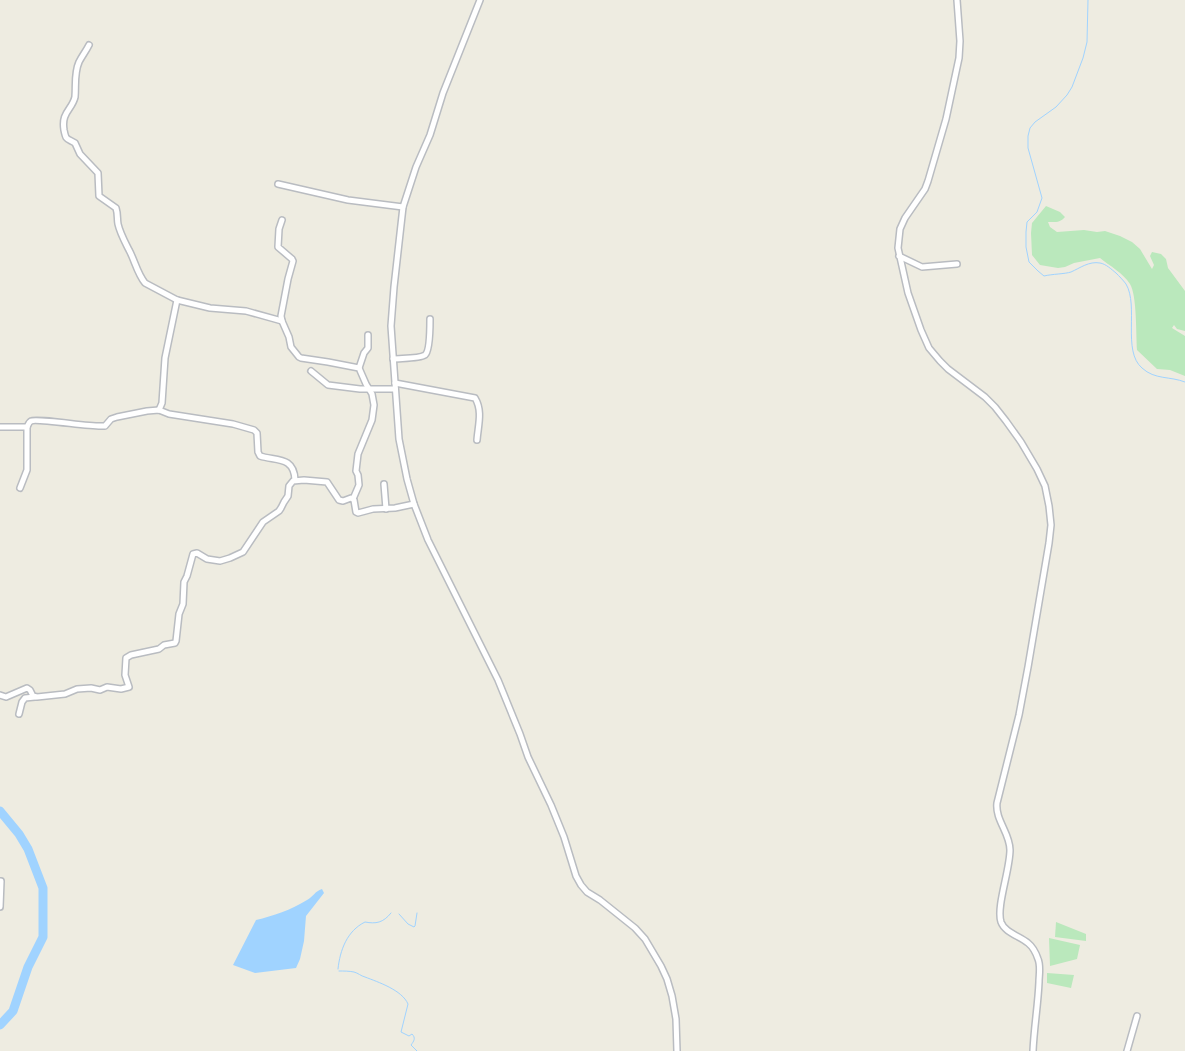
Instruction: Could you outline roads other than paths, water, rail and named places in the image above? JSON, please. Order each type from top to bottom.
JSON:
[{"type":"street","points":[[480,0],[443,93],[430,135],[416,167],[403,207],[391,326],[399,439],[414,504],[432,549],[498,680],[528,757],[564,836],[576,876],[587,892],[600,900],[645,939],[667,979],[676,1019],[677,1051]]},
{"type":"street","points":[[956,0],[960,41],[956,75],[946,119],[925,188],[900,229],[898,248],[908,293],[929,348],[948,369],[984,397],[1006,420],[1037,469],[1045,486],[1049,506],[1050,525],[1041,594],[1019,715],[996,803],[997,814],[1009,840],[1010,849],[1008,874],[1001,905],[1001,921],[1006,929],[1030,944],[1039,960],[1038,999],[1033,1051]]},
{"type":"street","points":[[89,45],[79,62],[73,102],[63,120],[66,138],[75,143],[80,154],[98,173],[99,196],[118,211],[118,226],[137,271],[145,283],[177,300],[200,306],[246,311],[282,322]]},
{"type":"street","points":[[278,184],[348,200],[403,207]]},
{"type":"street","points":[[282,220],[279,229],[278,246],[292,260],[281,316],[291,347],[298,357],[359,368]]},
{"type":"street","points":[[899,256],[922,267],[957,264]]},
{"type":"street","points":[[159,410],[162,403],[165,358],[177,300]]},
{"type":"street","points":[[393,359],[425,355],[428,349],[430,320]]},
{"type":"street","points":[[295,480],[326,482],[339,500],[343,501],[352,499],[359,486],[356,471],[357,456],[374,413],[374,398],[359,368],[364,353],[368,348],[368,335]]},
{"type":"street","points":[[311,371],[328,385],[360,389],[395,389]]},
{"type":"street","points":[[395,382],[475,398],[480,415],[477,440]]},
{"type":"street","points":[[19,714],[25,698],[65,694],[77,689],[91,688],[100,690],[107,687],[121,689],[129,687],[125,675],[126,658],[131,655],[159,649],[176,641],[179,614],[183,604],[184,582],[193,554],[197,553],[207,559],[220,561],[243,552],[263,522],[281,508],[288,496],[289,486],[295,480],[295,474],[289,464],[274,458],[260,456],[257,433],[254,430],[233,424],[169,414],[159,410],[117,417],[111,419],[105,426],[32,421],[26,427],[27,470],[20,488]]},
{"type":"street","points":[[0,427],[26,427]]},
{"type":"street","points":[[384,484],[386,509]]},
{"type":"street","points":[[352,499],[358,513],[414,504]]},
{"type":"street","points":[[0,695],[6,697],[27,688],[35,697]]},
{"type":"street","points":[[0,907],[1,882]]},
{"type":"street","points":[[1127,1051],[1136,1016]]},
{"type":"water","points":[[322,889],[324,893],[306,916],[304,941],[296,968],[255,973],[233,965],[256,920],[295,907]]},
{"type":"waterway","points":[[1088,0],[1087,42],[1072,87],[1056,107],[1035,122],[1030,128],[1028,136],[1028,148],[1042,198],[1037,212],[1027,222],[1026,247],[1029,262],[1044,276],[1071,272],[1092,263],[1102,264],[1110,268],[1126,284],[1130,293],[1132,340],[1136,360],[1147,372],[1185,382]]},
{"type":"waterway","points":[[0,811],[19,834],[28,849],[43,888],[43,937],[28,967],[13,1011],[0,1025]]},
{"type":"waterway","points":[[338,969],[343,948],[353,930],[365,922],[376,923],[382,921],[391,913]]},
{"type":"waterway","points":[[399,914],[408,924],[414,927],[417,913]]},
{"type":"waterway","points":[[339,971],[354,972],[383,984],[405,999],[408,1004],[401,1032],[409,1036],[413,1035],[414,1040],[411,1045],[417,1051]]}]
